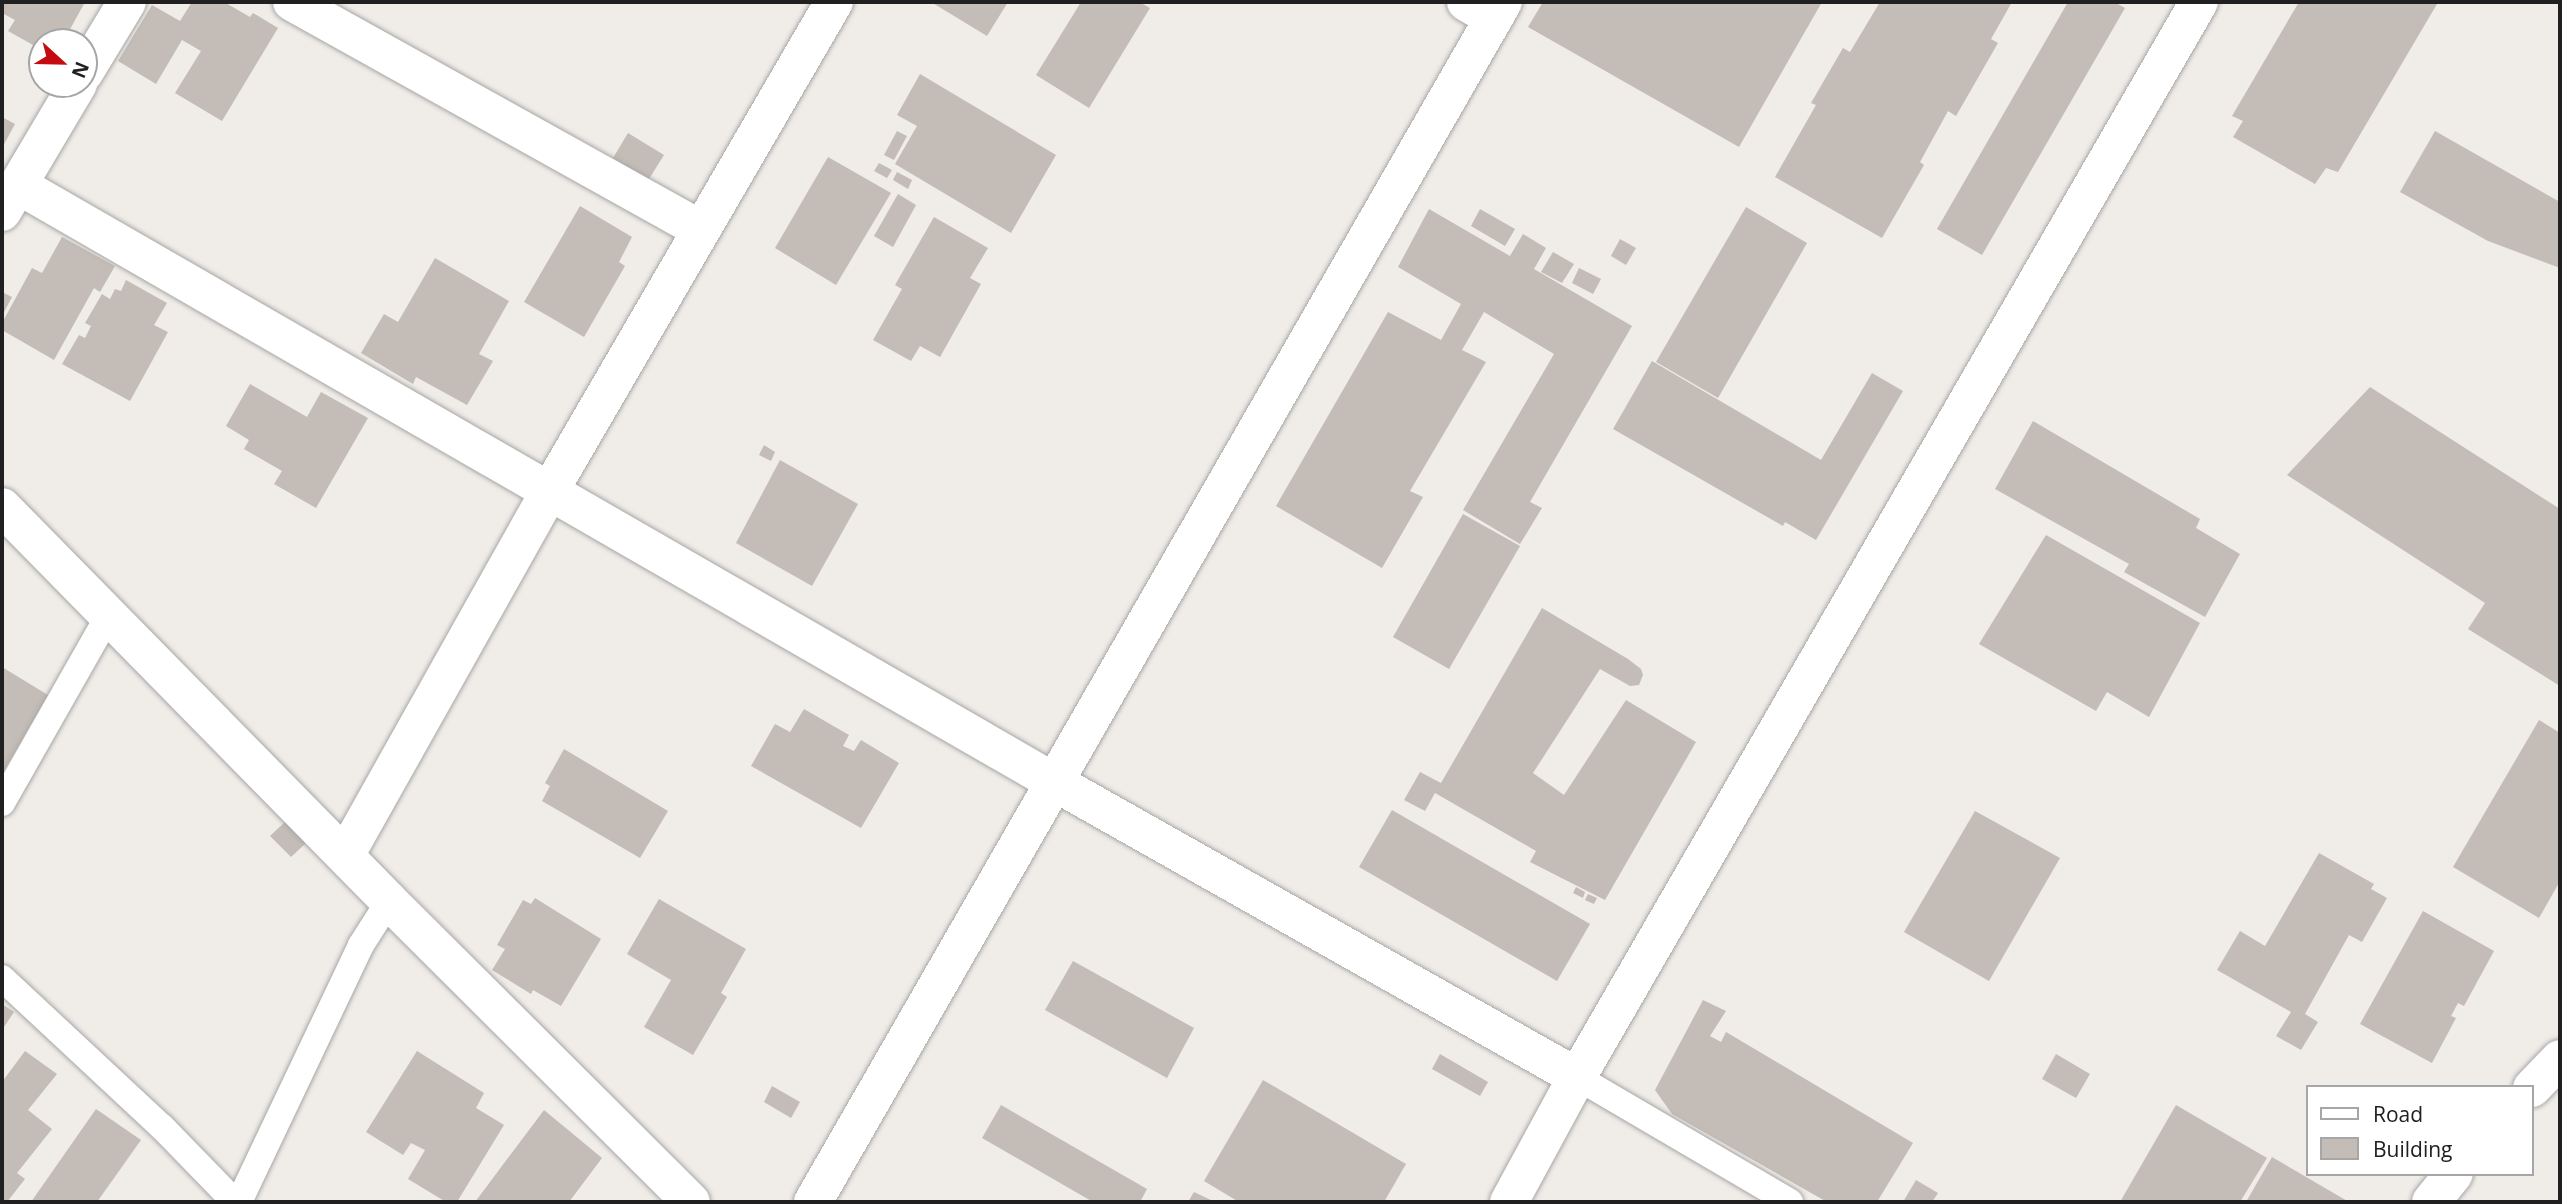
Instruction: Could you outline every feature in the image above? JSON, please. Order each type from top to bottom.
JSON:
[{"type":"street","points":[[98,50],[127,2]]},
{"type":"street","points":[[292,2],[701,230]]},
{"type":"street","points":[[346,854],[549,492],[834,2]]},
{"type":"street","points":[[1509,1202],[1577,1077],[2199,2]]},
{"type":"street","points":[[813,1202],[1056,783],[1487,7]]},
{"type":"street","points":[[70,98],[10,198],[549,492],[1056,783],[1577,1077]]},
{"type":"street","points":[[2,507],[346,854],[389,901],[691,1202]]},
{"type":"street","points":[[2534,1086],[2560,1059]]},
{"type":"street","points":[[2431,1202],[2453,1176]]},
{"type":"lane","points":[[2,803],[110,615]]},
{"type":"lane","points":[[2,978],[162,1127],[237,1202],[361,945],[389,901]]},
{"type":"lane","points":[[1577,1077],[1790,1202]]},
{"type":"building","points":[[2,2],[85,2],[71,28],[28,28],[28,42],[8,31],[15,20],[2,13]]},
{"type":"building","points":[[192,2],[224,2],[250,17],[253,13],[278,28],[222,121],[175,93],[201,51],[182,40],[156,84],[118,61],[152,5],[180,21]]},
{"type":"building","points":[[931,2],[1008,2],[987,36]]},
{"type":"building","points":[[1081,2],[1139,2],[1150,8],[1089,108],[1036,75]]},
{"type":"building","points":[[1543,2],[1822,2],[1739,147],[1528,27]]},
{"type":"building","points":[[1880,2],[2012,2],[1991,39],[1998,43],[1956,116],[1948,111],[1920,162],[1924,165],[1882,238],[1775,177],[1816,105],[1811,103],[1843,48],[1850,52]]},
{"type":"building","points":[[2068,2],[2114,2],[2125,8],[1982,255],[1937,229]]},
{"type":"building","points":[[2299,2],[2437,4],[2338,172],[2326,168],[2315,184],[2233,137],[2243,121],[2232,116]]},
{"type":"building","points":[[920,74],[1056,155],[1011,233],[895,164],[917,126],[897,115]]},
{"type":"building","points":[[2,117],[15,124],[2,148]]},
{"type":"building","points":[[897,131],[907,136],[894,160],[884,155]]},
{"type":"building","points":[[2435,131],[2560,202],[2560,268],[2488,241],[2400,192]]},
{"type":"building","points":[[628,133],[664,155],[649,179],[613,158]]},
{"type":"building","points":[[828,157],[891,193],[836,285],[775,248]]},
{"type":"building","points":[[879,163],[892,170],[887,178],[874,171]]},
{"type":"building","points":[[897,172],[912,180],[908,189],[893,180]]},
{"type":"building","points":[[898,194],[916,205],[893,247],[874,236]]},
{"type":"building","points":[[580,206],[632,237],[619,262],[625,266],[584,337],[524,302]]},
{"type":"building","points":[[1746,207],[1807,243],[1718,398],[1656,362]]},
{"type":"building","points":[[1429,209],[1510,256],[1523,234],[1546,248],[1534,269],[1632,326],[1530,502],[1542,508],[1520,544],[1463,510],[1554,354],[1484,312],[1462,350],[1486,362],[1410,491],[1423,497],[1382,568],[1276,506],[1388,312],[1441,340],[1461,304],[1398,267]]},
{"type":"building","points":[[1480,209],[1515,229],[1505,246],[1471,226]]},
{"type":"building","points":[[934,217],[988,248],[970,278],[981,284],[940,357],[920,346],[911,361],[873,340],[902,289],[895,285]]},
{"type":"building","points":[[62,237],[115,266],[100,292],[94,288],[54,360],[2,330],[2,323],[32,268],[42,273]]},
{"type":"building","points":[[1620,239],[1636,248],[1626,265],[1611,256]]},
{"type":"building","points":[[1553,252],[1574,264],[1562,283],[1541,272]]},
{"type":"building","points":[[435,258],[509,301],[479,354],[493,361],[467,405],[416,377],[413,384],[361,353],[384,314],[398,322]]},
{"type":"building","points":[[1579,268],[1601,279],[1593,294],[1572,283]]},
{"type":"building","points":[[126,280],[167,303],[154,325],[168,332],[130,401],[62,364],[79,335],[85,338],[91,326],[85,323],[102,294],[110,299],[115,289],[121,291]]},
{"type":"building","points":[[2,292],[12,297],[2,316]]},
{"type":"building","points":[[1652,361],[1821,460],[1872,373],[1903,391],[1816,540],[1785,522],[1783,526],[1613,429]]},
{"type":"building","points":[[250,384],[307,417],[321,392],[368,418],[316,508],[274,484],[282,471],[244,449],[249,440],[226,426]]},
{"type":"building","points":[[2370,387],[2560,509],[2560,686],[2468,629],[2485,603],[2287,475]]},
{"type":"building","points":[[2033,421],[2200,519],[2196,528],[2240,554],[2205,617],[2124,572],[2129,564],[1995,489]]},
{"type":"building","points":[[764,445],[775,452],[771,461],[759,455]]},
{"type":"building","points":[[780,460],[858,504],[812,586],[736,543]]},
{"type":"building","points":[[1463,514],[1520,546],[1449,669],[1393,637]]},
{"type":"building","points":[[2046,535],[2200,623],[2149,717],[2107,692],[2096,711],[1979,644]]},
{"type":"building","points":[[1542,608],[1628,659],[1641,669],[1643,675],[1639,685],[1630,686],[1600,669],[1533,773],[1564,795],[1626,700],[1696,742],[1605,900],[1530,862],[1536,851],[1435,793],[1425,811],[1404,800],[1420,772],[1441,783]]},
{"type":"building","points":[[2,667],[48,695],[2,774]]},
{"type":"building","points":[[804,709],[849,735],[843,746],[854,751],[861,740],[899,763],[861,828],[751,766],[775,724],[790,732]]},
{"type":"building","points":[[2539,720],[2560,733],[2560,881],[2539,918],[2453,867]]},
{"type":"building","points":[[564,749],[668,811],[640,858],[542,801],[550,786],[545,783]]},
{"type":"building","points":[[1392,810],[1590,924],[1557,981],[1359,867]]},
{"type":"building","points":[[1975,811],[2060,858],[1989,981],[1904,932]]},
{"type":"building","points":[[286,821],[306,843],[291,857],[270,836]]},
{"type":"building","points":[[2319,853],[2374,884],[2371,889],[2387,898],[2362,942],[2349,935],[2305,1014],[2318,1022],[2301,1050],[2276,1036],[2291,1012],[2217,970],[2240,931],[2265,946]]},
{"type":"building","points":[[1576,887],[1585,892],[1583,898],[1573,893]]},
{"type":"building","points":[[1588,894],[1597,898],[1594,904],[1585,900]]},
{"type":"building","points":[[535,898],[601,939],[561,1006],[533,990],[531,994],[492,970],[505,949],[497,945],[523,900],[531,904]]},
{"type":"building","points":[[659,899],[746,949],[721,993],[727,997],[693,1055],[644,1027],[671,980],[627,954]]},
{"type":"building","points":[[2423,911],[2494,951],[2464,1006],[2458,1003],[2451,1016],[2456,1018],[2432,1063],[2360,1024]]},
{"type":"building","points":[[1073,961],[1194,1028],[1167,1078],[1045,1010]]},
{"type":"building","points":[[1703,1000],[1726,1011],[1710,1036],[1721,1042],[1726,1032],[1913,1143],[1877,1202],[1827,1202],[1672,1114],[1655,1090]]},
{"type":"building","points":[[2,1004],[14,1012],[2,1030]]},
{"type":"building","points":[[25,1051],[57,1074],[28,1110],[52,1129],[17,1173],[25,1179],[7,1202],[2,1202],[2,1082]]},
{"type":"building","points":[[417,1051],[484,1093],[476,1108],[504,1125],[457,1202],[446,1202],[408,1179],[425,1150],[411,1143],[403,1155],[366,1132]]},
{"type":"building","points":[[1440,1054],[1488,1082],[1480,1096],[1432,1069]]},
{"type":"building","points":[[2056,1054],[2090,1074],[2076,1098],[2042,1079]]},
{"type":"building","points":[[1263,1080],[1406,1164],[1384,1202],[1239,1202],[1204,1181]]},
{"type":"building","points":[[772,1086],[800,1102],[791,1118],[764,1102]]},
{"type":"building","points":[[1001,1105],[1147,1189],[1140,1202],[1093,1202],[982,1138]]},
{"type":"building","points":[[2176,1105],[2267,1158],[2240,1202],[2120,1202]]},
{"type":"building","points":[[96,1109],[141,1140],[97,1202],[31,1202]]},
{"type":"building","points":[[544,1110],[602,1158],[569,1202],[475,1202]]},
{"type":"building","points":[[2272,1157],[2349,1202],[2246,1202]]},
{"type":"building","points":[[1916,1180],[1938,1193],[1932,1202],[1903,1202]]},
{"type":"building","points":[[1194,1192],[1215,1202],[1188,1202]]}]
